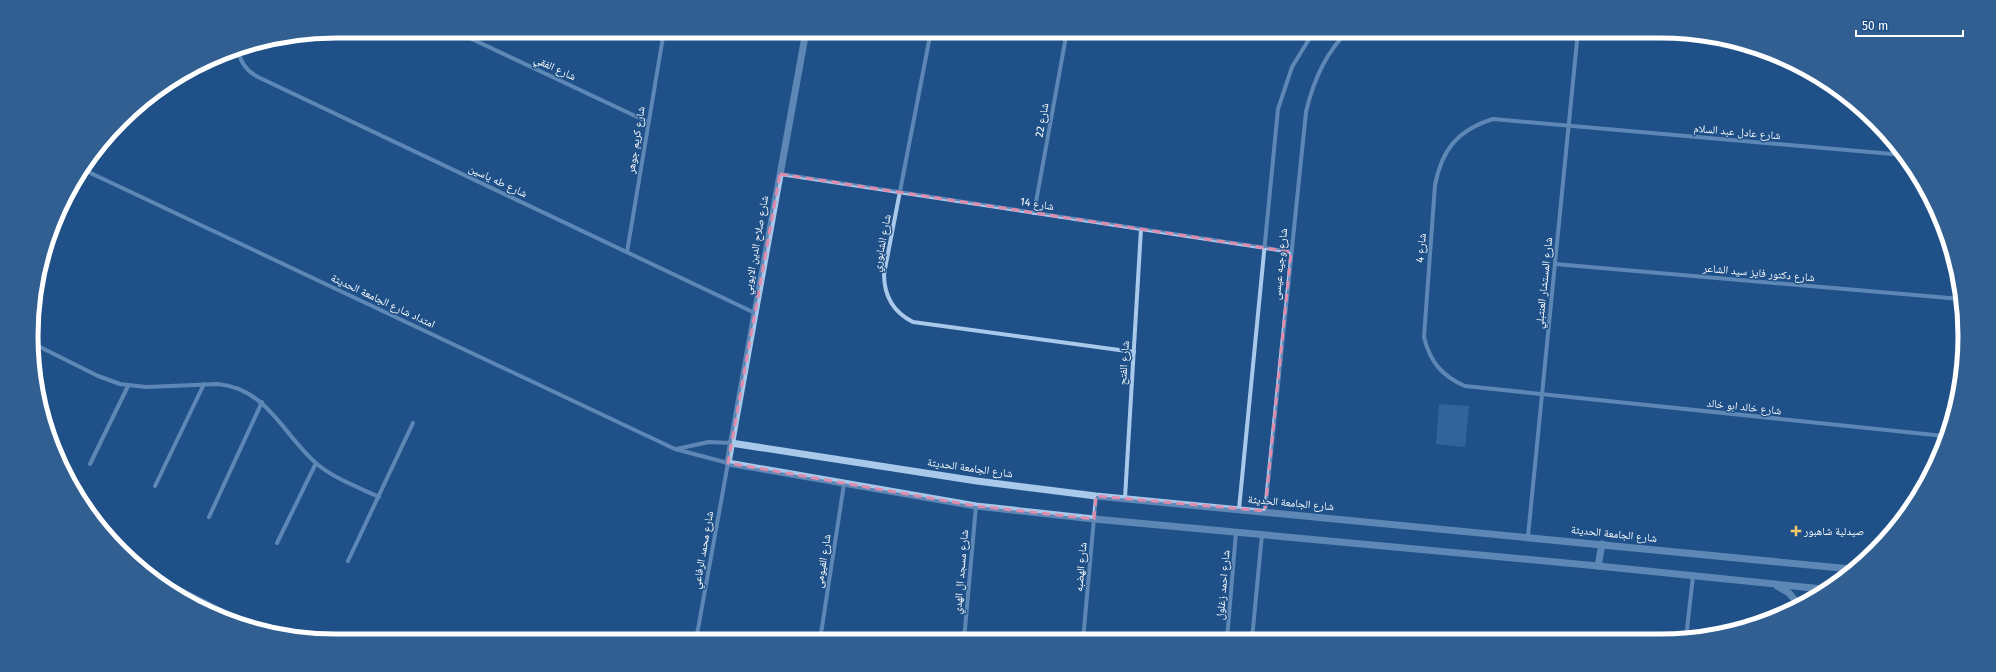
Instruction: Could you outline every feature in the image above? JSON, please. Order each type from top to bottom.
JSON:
[{"type":"street","name":"شارع الفقي","points":[[470,38],[648,122]]},
{"type":"street","name":"شارع كريم جوهر","points":[[627,252],[663,38]]},
{"type":"street","name":"شارع صلاح الدين الايوبي","points":[[728,463],[805,38]]},
{"type":"street","name":"شارع الشابوري","points":[[930,38],[901,193],[884,274],[884,286],[894,308],[902,317],[914,322],[1134,352]]},
{"type":"street","name":"شارع 22","points":[[1034,213],[1066,38]]},
{"type":"street","name":"شارع وجيه عيسى","points":[[1239,509],[1278,109],[1292,67],[1310,38]]},
{"type":"street","name":"شارع وجيه عيسى","points":[[1265,511],[1302,134],[1311,90],[1320,69],[1332,50],[1342,38]]},
{"type":"street","name":"شارع المستشار العنتبلي","points":[[1528,536],[1577,38]]},
{"type":"street","name":"شارع طه ياسين","points":[[239,54],[240,58],[250,73],[755,313]]},
{"type":"street","name":"شارع 4","points":[[1542,395],[1465,386],[1453,381],[1442,373],[1433,362],[1427,350],[1423,323],[1435,184],[1438,169],[1444,155],[1453,142],[1464,132],[1478,124],[1493,119],[1569,126]]},
{"type":"street","name":"شارع عادل عبد السلام","points":[[1569,126],[1895,154]]},
{"type":"street","name":"امتداد شارع الجامعة الحديثة","points":[[87,171],[675,449],[728,463]]},
{"type":"street","name":"شارع 14","points":[[780,174],[1291,252]]},
{"type":"street","name":"شارع الفتح","points":[[1125,498],[1141,229]]},
{"type":"street","name":"شارع دكتور فايز سيد الشاعر","points":[[1555,264],[1955,299]]},
{"type":"street","points":[[39,346],[98,376],[128,386],[146,387],[204,384],[228,385],[238,388],[262,402],[300,448],[316,463],[335,476],[379,497]]},
{"type":"street","points":[[155,486],[204,384]]},
{"type":"street","points":[[90,464],[128,386]]},
{"type":"street","name":"شارع خالد ابو خالد","points":[[1542,395],[1941,436]]},
{"type":"street","points":[[209,517],[262,402]]},
{"type":"street","points":[[348,561],[413,423]]},
{"type":"street","points":[[675,449],[709,442],[731,443]]},
{"type":"street","name":"شارع الجامعة الحديثة","points":[[731,443],[977,481],[1096,496],[1528,536],[1846,568]]},
{"type":"street","points":[[277,543],[316,463]]},
{"type":"street","points":[[728,463],[976,506],[1094,519],[1598,566],[1818,589]]},
{"type":"street","name":"شارع محمد الرفاعي","points":[[697,634],[728,463]]},
{"type":"street","name":"شارع الفيومى","points":[[821,634],[844,484]]},
{"type":"street","name":"شارع الهضبه","points":[[1084,634],[1096,496]]},
{"type":"street","name":"شارع مسجد ال الهدي","points":[[965,634],[976,506]]},
{"type":"street","name":"شارع احمد زغلول","points":[[1227,634],[1236,532]]},
{"type":"street","points":[[1252,634],[1262,534]]},
{"type":"street","points":[[1598,566],[1602,544]]},
{"type":"street","points":[[1687,632],[1693,576]]},
{"type":"street","points":[[1771,584],[1789,593],[1796,601]]},
{"type":"street","points":[[176,587],[226,613]]},
{"type":"highlighted area","points":[[780,174],[1291,252],[1265,511],[1096,496],[1094,519],[976,506],[728,463]]},
{"type":"building","points":[[1439,404],[1469,406],[1465,447],[1436,444]]},
{"type":"place","name":"صيدلية شاهبور","points":[[1796,531]]}]
